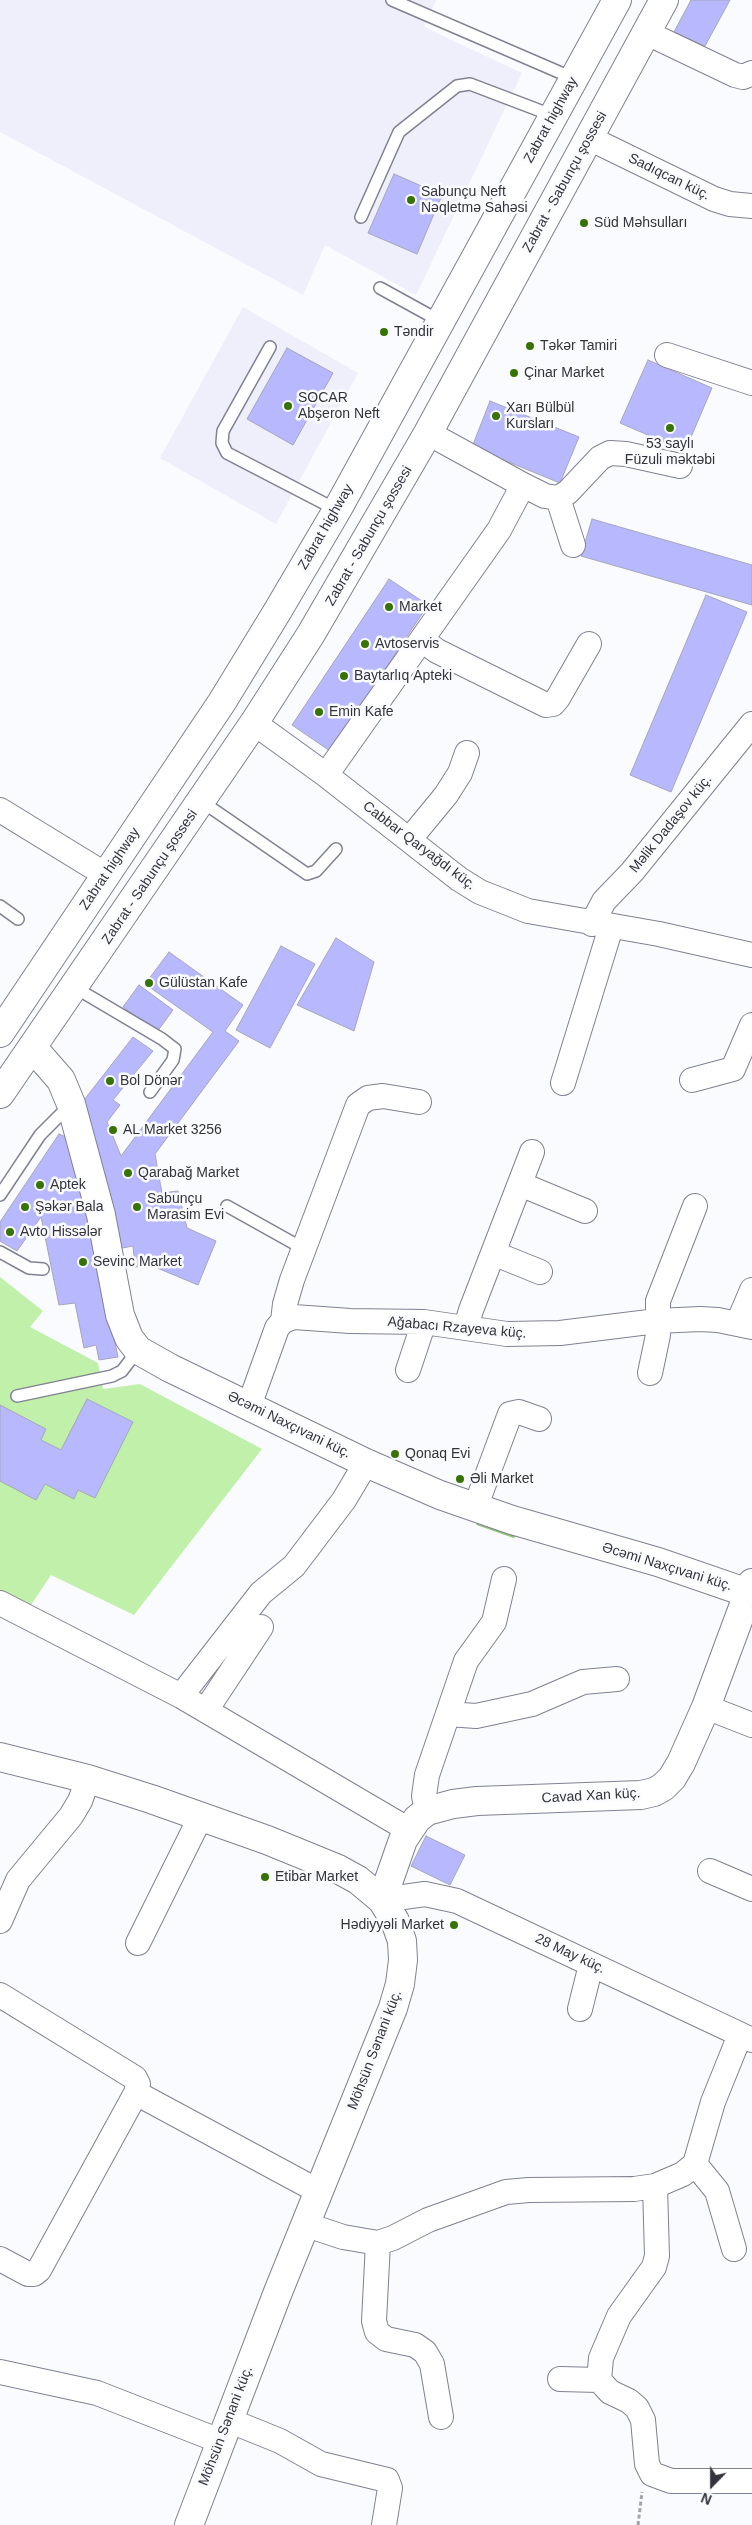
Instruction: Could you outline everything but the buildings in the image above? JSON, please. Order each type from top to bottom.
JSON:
[{"type":"street","name":"Zabrat highway","points":[[2,1030],[222,702],[336,510],[617,0]]},
{"type":"street","name":"Zabrat - Sabunçu şossesi","points":[[0,1094],[254,723],[350,570],[428,432],[664,0]]},
{"type":"street","points":[[647,33],[735,75],[743,77],[752,73]]},
{"type":"street","name":"Sadıqcan küç.","points":[[589,138],[714,199],[730,204],[752,206]]},
{"type":"street","points":[[668,354],[752,384]]},
{"type":"street","points":[[428,432],[545,496],[558,498],[568,492],[600,458],[610,453],[626,454],[680,466]]},
{"type":"street","points":[[326,775],[499,530],[524,485]]},
{"type":"street","points":[[558,498],[573,544]]},
{"type":"street","points":[[422,640],[437,650],[546,705],[553,704],[558,698],[589,644]]},
{"type":"street","name":"Cabbar Qaryağdı küç.","points":[[254,723],[326,775],[459,879],[480,892],[528,911],[658,934],[752,955]]},
{"type":"street","name":"Məlik Dadaşov küç.","points":[[563,1083],[601,925],[604,901],[632,872],[752,724]]},
{"type":"street","points":[[409,840],[451,788],[460,773],[467,753]]},
{"type":"street","points":[[0,810],[106,875]]},
{"type":"street","points":[[692,1080],[733,1069],[752,1025]]},
{"type":"street","name":"Əcəmi Naxçıvani küç.","points":[[2,1030],[33,1048],[61,1080],[71,1104],[102,1215],[120,1315],[128,1338],[138,1350],[170,1368],[366,1463],[476,1508],[658,1562],[749,1599]]},
{"type":"street","points":[[250,1406],[272,1340],[283,1321],[285,1304],[304,1249],[358,1105],[368,1098],[383,1096],[419,1102]]},
{"type":"street","points":[[466,1327],[532,1152]]},
{"type":"street","points":[[520,1184],[585,1211]]},
{"type":"street","points":[[650,1373],[658,1335],[658,1301],[661,1289],[694,1206]]},
{"type":"street","points":[[493,1253],[540,1272]]},
{"type":"street","points":[[745,1325],[752,1290]]},
{"type":"street","name":"Ağabacı Rzayeva küç.","points":[[283,1321],[294,1317],[304,1317],[350,1321],[424,1322],[507,1334],[560,1333],[657,1321],[700,1319],[745,1325]]},
{"type":"street","points":[[408,1370],[424,1322]]},
{"type":"street","points":[[476,1508],[510,1414],[519,1412],[539,1419]]},
{"type":"street","points":[[181,1696],[261,1593],[294,1566],[344,1500],[366,1463]]},
{"type":"street","points":[[382,1900],[418,1820],[424,1788],[466,1661],[494,1622],[504,1579]]},
{"type":"street","name":"Cavad Xan küç.","points":[[418,1820],[453,1804],[477,1801],[641,1795],[654,1792],[672,1778],[681,1763],[706,1707],[749,1599]]},
{"type":"street","points":[[0,1603],[418,1820]]},
{"type":"street","points":[[206,1710],[261,1627]]},
{"type":"street","points":[[448,1714],[476,1716],[532,1704],[583,1682],[617,1680]]},
{"type":"street","points":[[706,1707],[752,1725]]},
{"type":"street","name":"Möhsün Sənani küç.","points":[[0,1757],[88,1779],[201,1816],[338,1869],[358,1880],[382,1900],[396,1922],[402,1941],[403,1960],[400,1984],[379,2045],[304,2224],[189,2525]]},
{"type":"street","points":[[0,1920],[18,1880],[71,1816],[80,1801],[88,1779]]},
{"type":"street","points":[[138,1943],[201,1816]]},
{"type":"street","points":[[710,1871],[752,1889]]},
{"type":"street","name":"28 May küç.","points":[[382,1900],[425,1894],[448,1898],[746,2038]]},
{"type":"street","points":[[580,2009],[591,1964]]},
{"type":"street","points":[[0,2259],[28,2274],[34,2274],[39,2270],[136,2093],[138,2084],[135,2078],[3,2003]]},
{"type":"street","points":[[304,2224],[344,2237],[378,2243],[428,2220],[506,2192],[634,2189],[655,2186],[683,2174],[695,2164],[713,2102],[746,2038]]},
{"type":"street","points":[[136,2093],[318,2191]]},
{"type":"street","points":[[695,2164],[718,2191],[734,2249]]},
{"type":"street","points":[[599,2380],[601,2358],[619,2316],[654,2267],[657,2256],[655,2186]]},
{"type":"street","points":[[378,2243],[374,2321],[377,2332],[386,2339],[415,2345],[425,2352],[432,2364],[441,2417]]},
{"type":"street","points":[[0,2372],[97,2393],[224,2431],[280,2441],[321,2464],[387,2480],[390,2488],[384,2525]]},
{"type":"street","points":[[560,2379],[599,2380],[610,2392],[629,2401],[637,2408],[643,2420],[647,2464],[652,2474],[671,2481],[752,2481]]},
{"type":"lane","points":[[392,0],[575,79]]},
{"type":"lane","points":[[361,217],[399,132],[457,86],[470,84],[554,116]]},
{"type":"lane","points":[[380,288],[440,321]]},
{"type":"lane","points":[[270,347],[223,432],[222,443],[227,452],[336,510]]},
{"type":"lane","points":[[201,801],[307,874],[316,871],[336,849]]},
{"type":"lane","points":[[0,906],[18,919]]},
{"type":"lane","points":[[74,987],[162,1039],[175,1049],[173,1060],[150,1092]]},
{"type":"lane","points":[[0,1195],[40,1135],[71,1104]]},
{"type":"lane","points":[[227,1206],[304,1249]]},
{"type":"lane","points":[[0,1252],[33,1270],[43,1270]]},
{"type":"lane","points":[[17,1396],[112,1376],[122,1371],[138,1350]]},
{"type":"path","points":[[638,2525],[640,2500],[644,2487],[652,2474]]},
{"type":"shaded area","name":"Sabunçu Neft Nəqletmə Sahəsi","points":[[0,0],[436,0],[424,27],[522,73],[416,295],[325,245],[303,295],[0,132]]},
{"type":"shaded area","points":[[243,307],[358,373],[276,524],[160,458]]},
{"type":"green space","points":[[0,1277],[43,1311],[30,1327],[98,1363],[103,1389],[140,1384],[262,1449],[134,1615],[51,1575],[29,1608],[0,1593]]},
{"type":"waterway","points":[[479,1523],[513,1535]]},
{"type":"place","name":"Sabunçu Neft Nəqletmə Sahəsi","points":[[411,200]]},
{"type":"place","name":"Süd Məhsulları","points":[[584,223]]},
{"type":"place","name":"Təndir","points":[[384,332]]},
{"type":"place","name":"Təkər Tamiri","points":[[530,346]]},
{"type":"place","name":"Çinar Market","points":[[514,373]]},
{"type":"place","name":"SOCAR Abşeron Neft","points":[[288,406]]},
{"type":"place","name":"Xarı Bülbül Kursları","points":[[496,416]]},
{"type":"place","name":"53 saylı Füzuli məktəbi","points":[[670,428]]},
{"type":"place","name":"Market","points":[[389,607]]},
{"type":"place","name":"Avtoservis","points":[[365,644]]},
{"type":"place","name":"Baytarlıq Apteki","points":[[344,676]]},
{"type":"place","name":"Emin Kafe","points":[[319,712]]},
{"type":"place","name":"Gülüstan Kafe","points":[[149,983]]},
{"type":"place","name":"Bol Dönər","points":[[110,1081]]},
{"type":"place","name":"AL Market 3256","points":[[113,1130]]},
{"type":"place","name":"Qarabağ Market","points":[[128,1173]]},
{"type":"place","name":"Aptek","points":[[40,1185]]},
{"type":"place","name":"Şəkər Bala","points":[[25,1207]]},
{"type":"place","name":"Sabunçu Mərasim Evi","points":[[137,1207]]},
{"type":"place","name":"Avto Hissələr","points":[[10,1232]]},
{"type":"place","name":"Sevinc Market","points":[[83,1262]]},
{"type":"place","name":"Qonaq Evi","points":[[395,1454]]},
{"type":"place","name":"Əli Market","points":[[460,1479]]},
{"type":"place","name":"Etibar Market","points":[[265,1877]]},
{"type":"place","name":"Hədiyyəli Market","points":[[454,1925]]}]
